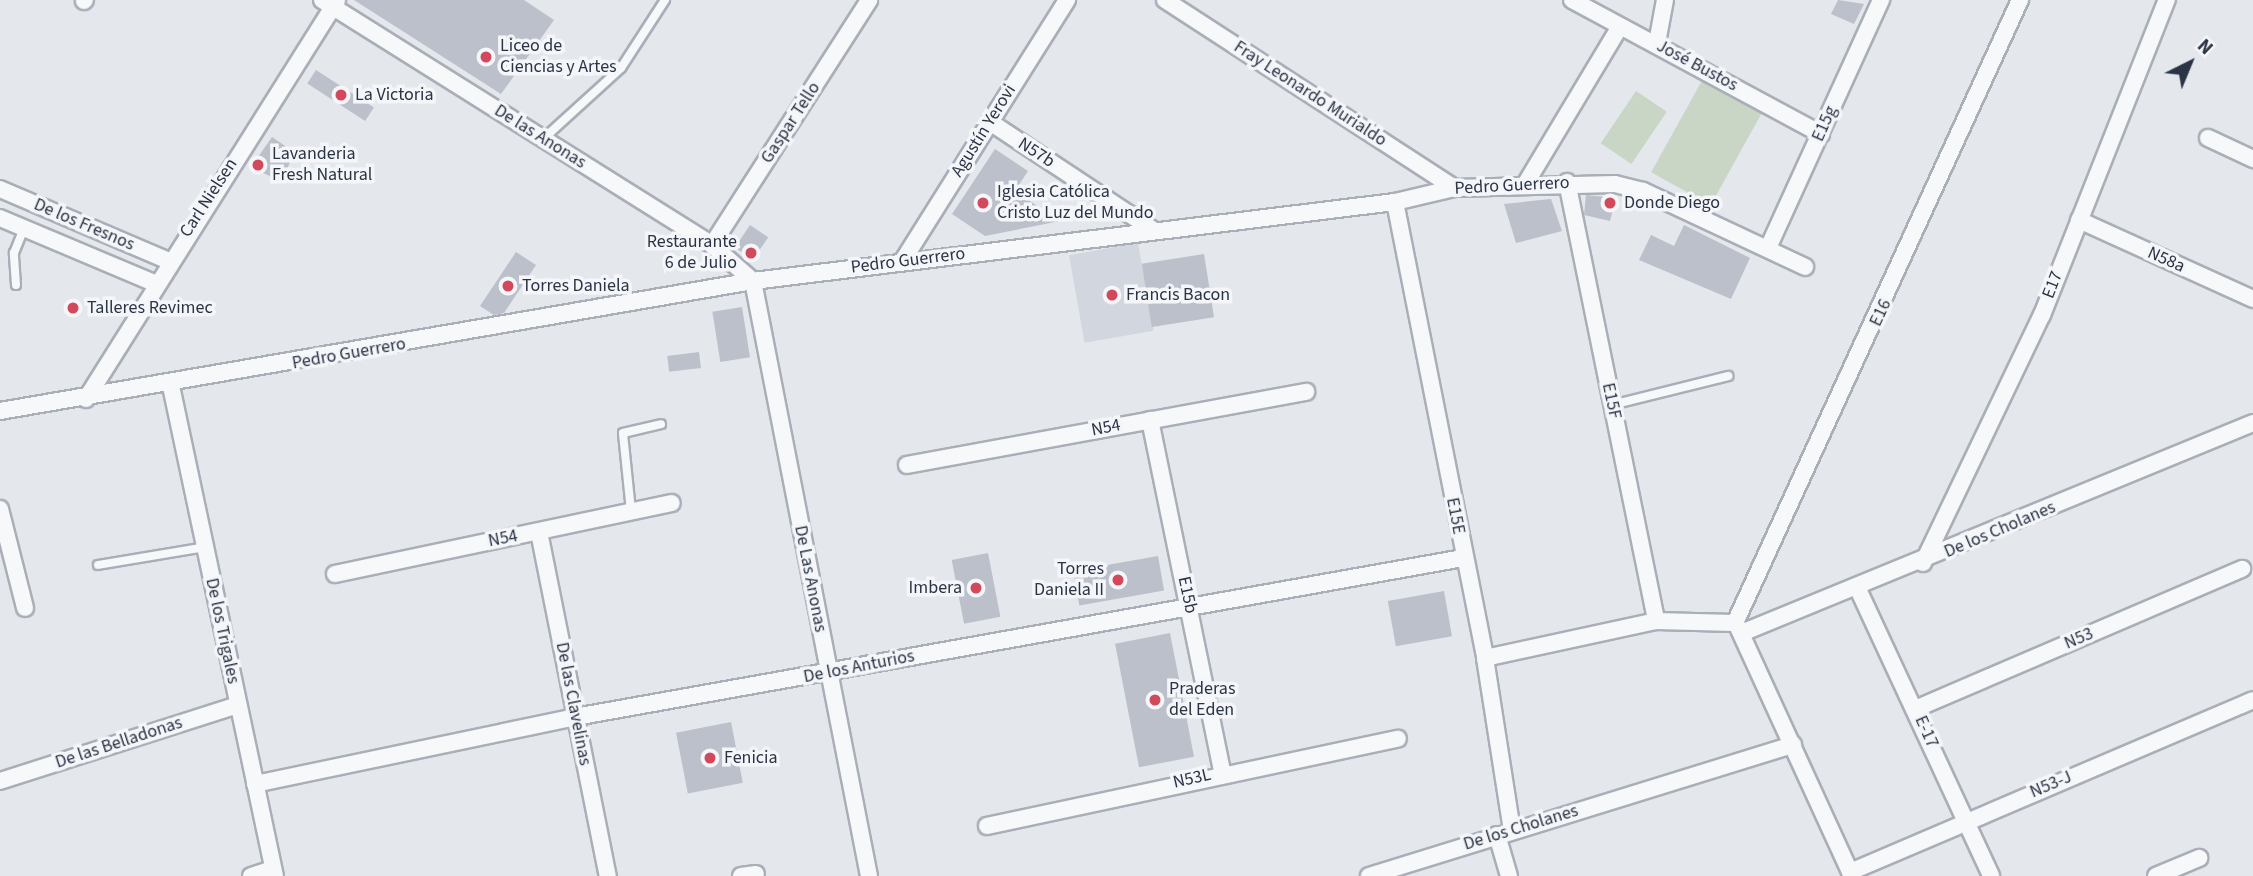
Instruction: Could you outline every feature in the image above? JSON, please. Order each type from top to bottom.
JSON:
[{"type":"street","name":"Gaspar Tello","points":[[712,245],[869,0]]},
{"type":"street","name":"Agustín Yerovi","points":[[902,262],[1067,0]]},
{"type":"street","name":"Fray Leonardo Murialdo","points":[[1166,0],[1454,188]]},
{"type":"street","name":"José Bustos","points":[[1572,0],[1618,30],[1657,43],[1821,134]]},
{"type":"street","points":[[1657,43],[1665,0]]},
{"type":"street","name":"E15g","points":[[1768,248],[1881,0]]},
{"type":"street","name":"E16","points":[[1740,628],[2020,0]]},
{"type":"street","name":"E17","points":[[1923,563],[2042,315],[2167,0]]},
{"type":"street","name":"De las Anonas","points":[[331,2],[712,245],[753,281]]},
{"type":"street","name":"Carl Nielsen","points":[[86,399],[154,283],[331,2]]},
{"type":"street","points":[[1526,183],[1618,30]]},
{"type":"street","name":"N57b","points":[[990,122],[1153,230]]},
{"type":"street","points":[[2208,138],[2253,159]]},
{"type":"street","name":"Pedro Guerrero","points":[[0,411],[171,386],[753,281],[1395,202],[1454,188],[1567,182],[1643,191],[1805,267]]},
{"type":"street","name":"E15F","points":[[1567,182],[1656,621]]},
{"type":"street","name":"De los Fresnos","points":[[0,189],[169,261]]},
{"type":"street","name":"E15E","points":[[1395,202],[1463,558],[1485,658],[1509,876]]},
{"type":"street","name":"De los Fresnos","points":[[0,218],[154,283]]},
{"type":"street","name":"N58a","points":[[2079,220],[2253,299]]},
{"type":"street","name":"De Las Anonas","points":[[753,281],[869,876]]},
{"type":"street","name":"De los Trigales","points":[[171,386],[274,873]]},
{"type":"street","name":"N54","points":[[907,465],[1306,392]]},
{"type":"street","name":"E15b","points":[[1150,420],[1222,772]]},
{"type":"street","name":"De los Cholanes","points":[[1740,628],[1858,589],[2253,423]]},
{"type":"street","name":"N54","points":[[335,573],[672,503]]},
{"type":"street","points":[[0,509],[25,608]]},
{"type":"street","name":"De las Clavelinas","points":[[539,532],[608,876]]},
{"type":"street","name":"De los Anturios","points":[[256,784],[576,717],[1463,558]]},
{"type":"street","name":"N53","points":[[1915,709],[2242,569]]},
{"type":"street","name":"E-17","points":[[1858,589],[1991,876]]},
{"type":"street","points":[[1485,658],[1656,621],[1740,628],[1851,874]]},
{"type":"street","name":"N53-J","points":[[1851,874],[1965,822],[2253,700]]},
{"type":"street","name":"De las Belladonas","points":[[0,781],[238,705]]},
{"type":"street","name":"N53L","points":[[987,826],[1222,772],[1398,739]]},
{"type":"street","name":"De los Cholanes","points":[[1369,876],[1793,745]]},
{"type":"street","points":[[2156,876],[2199,858]]},
{"type":"street","points":[[251,876],[274,873]]},
{"type":"lane","points":[[543,139],[621,68],[665,0]]},
{"type":"lane","points":[[16,285],[14,253],[24,228]]},
{"type":"lane","points":[[1612,405],[1728,376]]},
{"type":"lane","points":[[631,511],[623,433],[661,424]]},
{"type":"lane","points":[[98,565],[205,547]]},
{"type":"shaded area","name":"Francis Bacon","points":[[1138,243],[1153,331],[1085,343],[1069,255]]},
{"type":"green space","points":[[1704,77],[1763,110],[1711,205],[1651,172]]},
{"type":"green space","points":[[1636,91],[1667,112],[1631,164],[1601,143]]},
{"type":"building","name":"Liceo de Ciencias y Artes","points":[[354,0],[524,0],[554,20],[501,94]]},
{"type":"building","points":[[1838,0],[1864,4],[1854,24],[1831,14]]},
{"type":"building","name":"La Victoria","points":[[316,70],[374,108],[365,121],[307,83]]},
{"type":"building","points":[[272,137],[294,152],[282,182],[251,167]]},
{"type":"building","name":"Iglesia Católica Cristo Luz del Mundo","points":[[995,149],[1028,171],[1015,191],[1060,221],[985,236],[952,214]]},
{"type":"building","points":[[1586,195],[1616,198],[1610,221],[1584,215]]},
{"type":"building","points":[[1551,199],[1562,231],[1516,243],[1504,204]]},
{"type":"building","points":[[750,225],[768,237],[753,260],[735,247]]},
{"type":"building","points":[[1684,225],[1750,258],[1731,299],[1639,260],[1651,235],[1674,246]]},
{"type":"building","name":"Torres Daniela","points":[[516,252],[536,265],[504,313],[494,315],[480,306]]},
{"type":"building","points":[[1204,254],[1214,317],[1152,327],[1142,264]]},
{"type":"building","points":[[742,307],[750,357],[720,362],[712,312]]},
{"type":"building","points":[[699,352],[701,368],[669,372],[667,356]]},
{"type":"building","name":"Imbera","points":[[988,553],[1000,617],[964,624],[952,560]]},
{"type":"building","name":"Torres Daniela II","points":[[1158,556],[1164,590],[1079,605],[1073,571]]},
{"type":"building","points":[[1444,591],[1452,636],[1396,646],[1388,601]]},
{"type":"building","name":"Praderas del Eden","points":[[1170,633],[1194,757],[1139,767],[1115,644]]},
{"type":"building","name":"Fenicia","points":[[731,722],[743,783],[688,794],[676,733]]},
{"type":"place","name":"Liceo de Ciencias y Artes","points":[[486,57]]},
{"type":"place","name":"La Victoria","points":[[341,95]]},
{"type":"place","name":"Lavanderia Fresh Natural","points":[[258,165]]},
{"type":"place","name":"Iglesia Católica Cristo Luz del Mundo","points":[[983,203]]},
{"type":"place","name":"Donde Diego","points":[[1610,203]]},
{"type":"place","name":"Restaurante 6 de Julio","points":[[751,253]]},
{"type":"place","name":"Torres Daniela","points":[[508,286]]},
{"type":"place","name":"Francis Bacon","points":[[1112,295]]},
{"type":"place","name":"Talleres Revimec","points":[[73,308]]},
{"type":"place","name":"Torres Daniela II","points":[[1118,580]]},
{"type":"place","name":"Imbera","points":[[976,588]]},
{"type":"place","name":"Praderas del Eden","points":[[1155,700]]},
{"type":"place","name":"Fenicia","points":[[710,758]]}]
